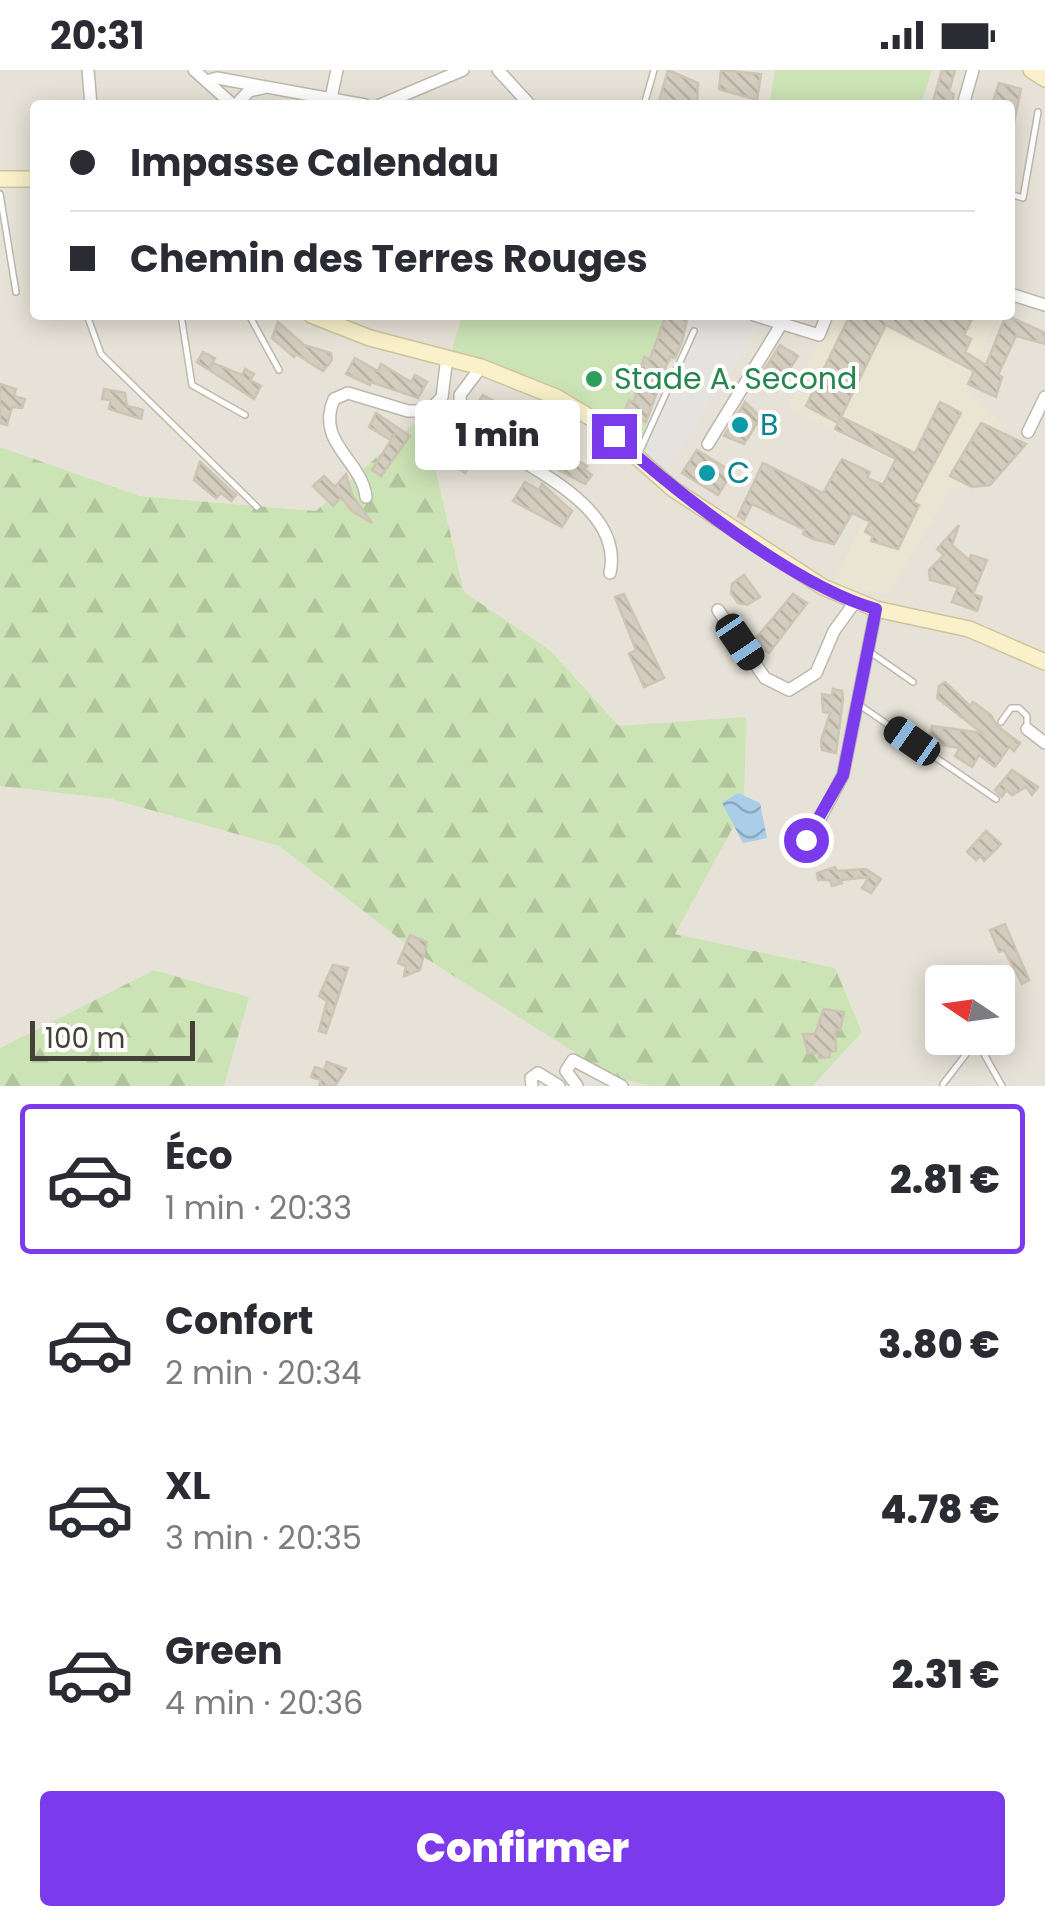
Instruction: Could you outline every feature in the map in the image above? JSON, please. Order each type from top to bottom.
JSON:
[{"type":"main road","points":[[0,179],[30,178]]},
{"type":"main road","points":[[325,320],[370,338],[481,366],[576,407],[704,510],[823,587],[876,609],[969,629],[1045,662]]},
{"type":"street","points":[[88,70],[90,100]]},
{"type":"street","points":[[194,70],[228,100]]},
{"type":"street","points":[[330,98],[337,70]]},
{"type":"street","points":[[392,100],[463,70]]},
{"type":"street","points":[[498,70],[525,100]]},
{"type":"street","points":[[964,100],[972,70]]},
{"type":"street","points":[[207,82],[217,78],[340,100]]},
{"type":"street","points":[[239,100],[249,90],[267,86]]},
{"type":"street","points":[[1015,295],[1045,304]]},
{"type":"street","points":[[770,320],[819,335],[825,320]]},
{"type":"street","points":[[708,444],[782,324]]},
{"type":"street","points":[[366,497],[365,486],[330,432],[334,399],[348,392],[408,411],[428,411],[442,397],[447,357]]},
{"type":"street","points":[[481,366],[460,395],[461,421],[582,502],[609,552],[610,574]]},
{"type":"street","points":[[1028,432],[1045,397]]},
{"type":"street","points":[[718,610],[761,674],[789,690],[816,673],[830,638],[855,602]]},
{"type":"street","points":[[804,847],[843,775],[876,609]]},
{"type":"street","points":[[1027,730],[1045,743]]},
{"type":"street","points":[[577,1086],[566,1071],[573,1060],[586,1063],[622,1086]]},
{"type":"street","points":[[532,1086],[531,1078],[538,1073],[559,1086]]},
{"type":"lane","points":[[645,100],[654,70]]},
{"type":"lane","points":[[1015,196],[1022,198],[1038,112]]},
{"type":"lane","points":[[0,194],[16,292]]},
{"type":"lane","points":[[89,320],[101,354],[258,507]]},
{"type":"lane","points":[[182,320],[192,385],[245,415]]},
{"type":"lane","points":[[252,320],[279,370]]},
{"type":"lane","points":[[637,457],[694,331]]},
{"type":"lane","points":[[866,650],[912,682]]},
{"type":"lane","points":[[857,703],[996,799]]},
{"type":"lane","points":[[1000,722],[1011,708],[1019,708],[1027,716],[1027,730]]},
{"type":"lane","points":[[943,1084],[964,1055]]},
{"type":"lane","points":[[985,1055],[1002,1086]]},
{"type":"shaded area","points":[[0,70],[1045,70],[1045,1086],[813,1086],[862,1032],[835,968],[674,934],[744,807],[619,726],[550,650],[464,592],[423,417],[316,511],[140,496],[0,447]]},
{"type":"shaded area","points":[[687,320],[763,321],[667,470],[640,442],[668,364],[678,358]]},
{"type":"shaded area","points":[[831,320],[996,320],[965,391],[1003,424],[1000,433],[1026,444],[990,485],[951,488],[888,595],[865,590],[847,593],[835,579],[894,462],[788,408],[818,342],[829,341]]},
{"type":"shaded area","points":[[0,786],[111,799],[279,846],[419,954],[612,1075],[649,1086],[224,1086],[248,997],[154,970],[0,1048]]},
{"type":"green space","points":[[775,70],[932,70],[923,100],[770,100]]},
{"type":"green space","name":"Stade A. Second","points":[[461,320],[687,320],[643,438],[616,433],[451,353]]},
{"type":"green space","points":[[423,416],[464,592],[550,650],[619,726],[746,717],[744,807],[675,934],[835,968],[862,1032],[813,1086],[649,1086],[612,1076],[419,954],[279,846],[111,799],[0,786],[0,447],[140,496],[316,511]]},
{"type":"green space","points":[[154,970],[249,997],[224,1086],[0,1086],[0,1048]]},
{"type":"water","points":[[738,793],[760,803],[767,838],[743,843],[722,803]]},
{"type":"building","points":[[668,70],[698,83],[697,100],[659,100]]},
{"type":"building","points":[[721,70],[761,74],[757,100],[719,89]]},
{"type":"building","points":[[942,70],[955,70],[949,92],[954,94],[953,100],[933,100]]},
{"type":"building","points":[[999,83],[1021,89],[1015,118],[1015,100],[994,100]]},
{"type":"building","points":[[1015,319],[1045,333],[1045,344],[1016,336],[998,375],[1002,377],[996,397],[968,384],[974,371],[886,325],[839,421],[841,417],[915,453],[940,402],[961,413],[913,502],[919,505],[898,549],[871,541],[873,536],[865,532],[870,522],[852,513],[834,544],[813,539],[803,534],[805,530],[752,504],[744,520],[738,516],[763,463],[823,493],[842,459],[870,472],[867,478],[883,485],[896,459],[835,429],[838,423],[806,406],[848,320],[972,320],[964,335],[971,339],[965,352],[986,365],[1004,320]]},
{"type":"building","points":[[664,320],[687,320],[682,342],[675,358],[670,356],[646,422],[624,413],[629,400],[634,402],[644,357],[650,359]]},
{"type":"building","points":[[278,322],[304,345],[331,353],[332,360],[323,371],[296,354],[294,357],[272,338]]},
{"type":"building","points":[[780,345],[798,356],[776,391],[758,380]]},
{"type":"building","points":[[203,352],[215,358],[210,368],[213,363],[242,375],[245,369],[254,374],[250,380],[261,386],[254,399],[197,362]]},
{"type":"building","points":[[355,358],[378,371],[381,364],[411,382],[415,375],[427,382],[418,398],[371,382],[370,385],[346,374]]},
{"type":"building","points":[[0,384],[16,389],[14,396],[25,399],[22,408],[12,407],[7,425],[0,423]]},
{"type":"building","points":[[104,389],[125,393],[127,406],[143,410],[141,419],[109,409],[111,400],[102,399]]},
{"type":"building","points":[[483,395],[515,412],[504,429],[483,420],[485,417],[473,410]]},
{"type":"building","name":"B","points":[[745,402],[761,417],[744,444],[724,436]]},
{"type":"building","points":[[376,413],[410,436],[381,476],[372,470],[395,434],[389,439],[369,427]]},
{"type":"building","points":[[981,423],[1026,444],[990,485],[972,487],[950,476]]},
{"type":"building","points":[[454,428],[464,435],[461,439],[490,453],[482,466],[469,467],[465,473],[425,445],[435,430],[448,439]]},
{"type":"building","points":[[524,429],[587,466],[584,469],[592,475],[585,484],[523,451],[526,447],[517,441]]},
{"type":"building","name":"C","points":[[697,450],[732,472],[718,495],[682,473]]},
{"type":"building","points":[[200,462],[236,495],[231,501],[221,493],[216,498],[194,480]]},
{"type":"building","points":[[346,474],[352,495],[372,523],[352,511],[341,497],[333,506],[313,486],[324,476],[335,487]]},
{"type":"building","points":[[525,482],[539,490],[542,484],[572,511],[562,527],[513,501]]},
{"type":"building","points":[[959,525],[952,545],[969,560],[971,555],[987,560],[973,594],[982,597],[977,611],[952,602],[958,587],[930,580],[929,570],[944,555],[937,549]]},
{"type":"building","points":[[744,575],[760,597],[747,605],[738,603],[731,593],[732,584]]},
{"type":"building","points":[[624,594],[664,678],[644,687],[629,654],[636,650],[615,597]]},
{"type":"building","points":[[793,594],[807,603],[769,653],[753,642]]},
{"type":"building","points":[[945,682],[970,706],[973,702],[991,715],[997,726],[1020,743],[1014,751],[1009,747],[995,767],[979,755],[972,767],[955,756],[960,748],[929,743],[932,726],[982,733],[937,698],[939,686]]},
{"type":"building","points":[[833,689],[842,691],[843,699],[836,753],[822,750],[821,741],[830,713],[823,712],[822,694],[832,696]]},
{"type":"building","points":[[1012,770],[1038,787],[1032,795],[1026,787],[1012,795],[1006,790],[1002,797],[995,790]]},
{"type":"building","points":[[986,831],[1001,844],[984,861],[980,856],[976,860],[967,852]]},
{"type":"building","points":[[835,867],[837,871],[866,869],[881,879],[871,893],[862,888],[869,877],[840,880],[842,883],[832,886],[830,880],[818,880],[817,873]]},
{"type":"building","points":[[1005,924],[1029,980],[1022,984],[1015,965],[1004,950],[999,952],[990,930]]},
{"type":"building","points":[[410,935],[427,942],[420,970],[404,976],[406,966],[398,963]]},
{"type":"building","points":[[333,965],[348,968],[326,1033],[319,1031],[327,1001],[319,996]]},
{"type":"building","points":[[824,1009],[844,1012],[840,1030],[835,1029],[836,1051],[830,1052],[830,1057],[819,1058],[819,1053],[808,1053],[803,1034],[815,1034]]},
{"type":"building","points":[[327,1062],[346,1069],[335,1086],[319,1086],[321,1080],[311,1077],[315,1067],[324,1070]]},
{"type":"place","name":"Stade A. Second","points":[[594,379]]},
{"type":"place","name":"B","points":[[740,425]]},
{"type":"place","name":"C","points":[[707,473]]},
{"type":"route","points":[[614,436],[673,489],[704,510],[823,587],[876,609],[843,775],[806,840]]}]
